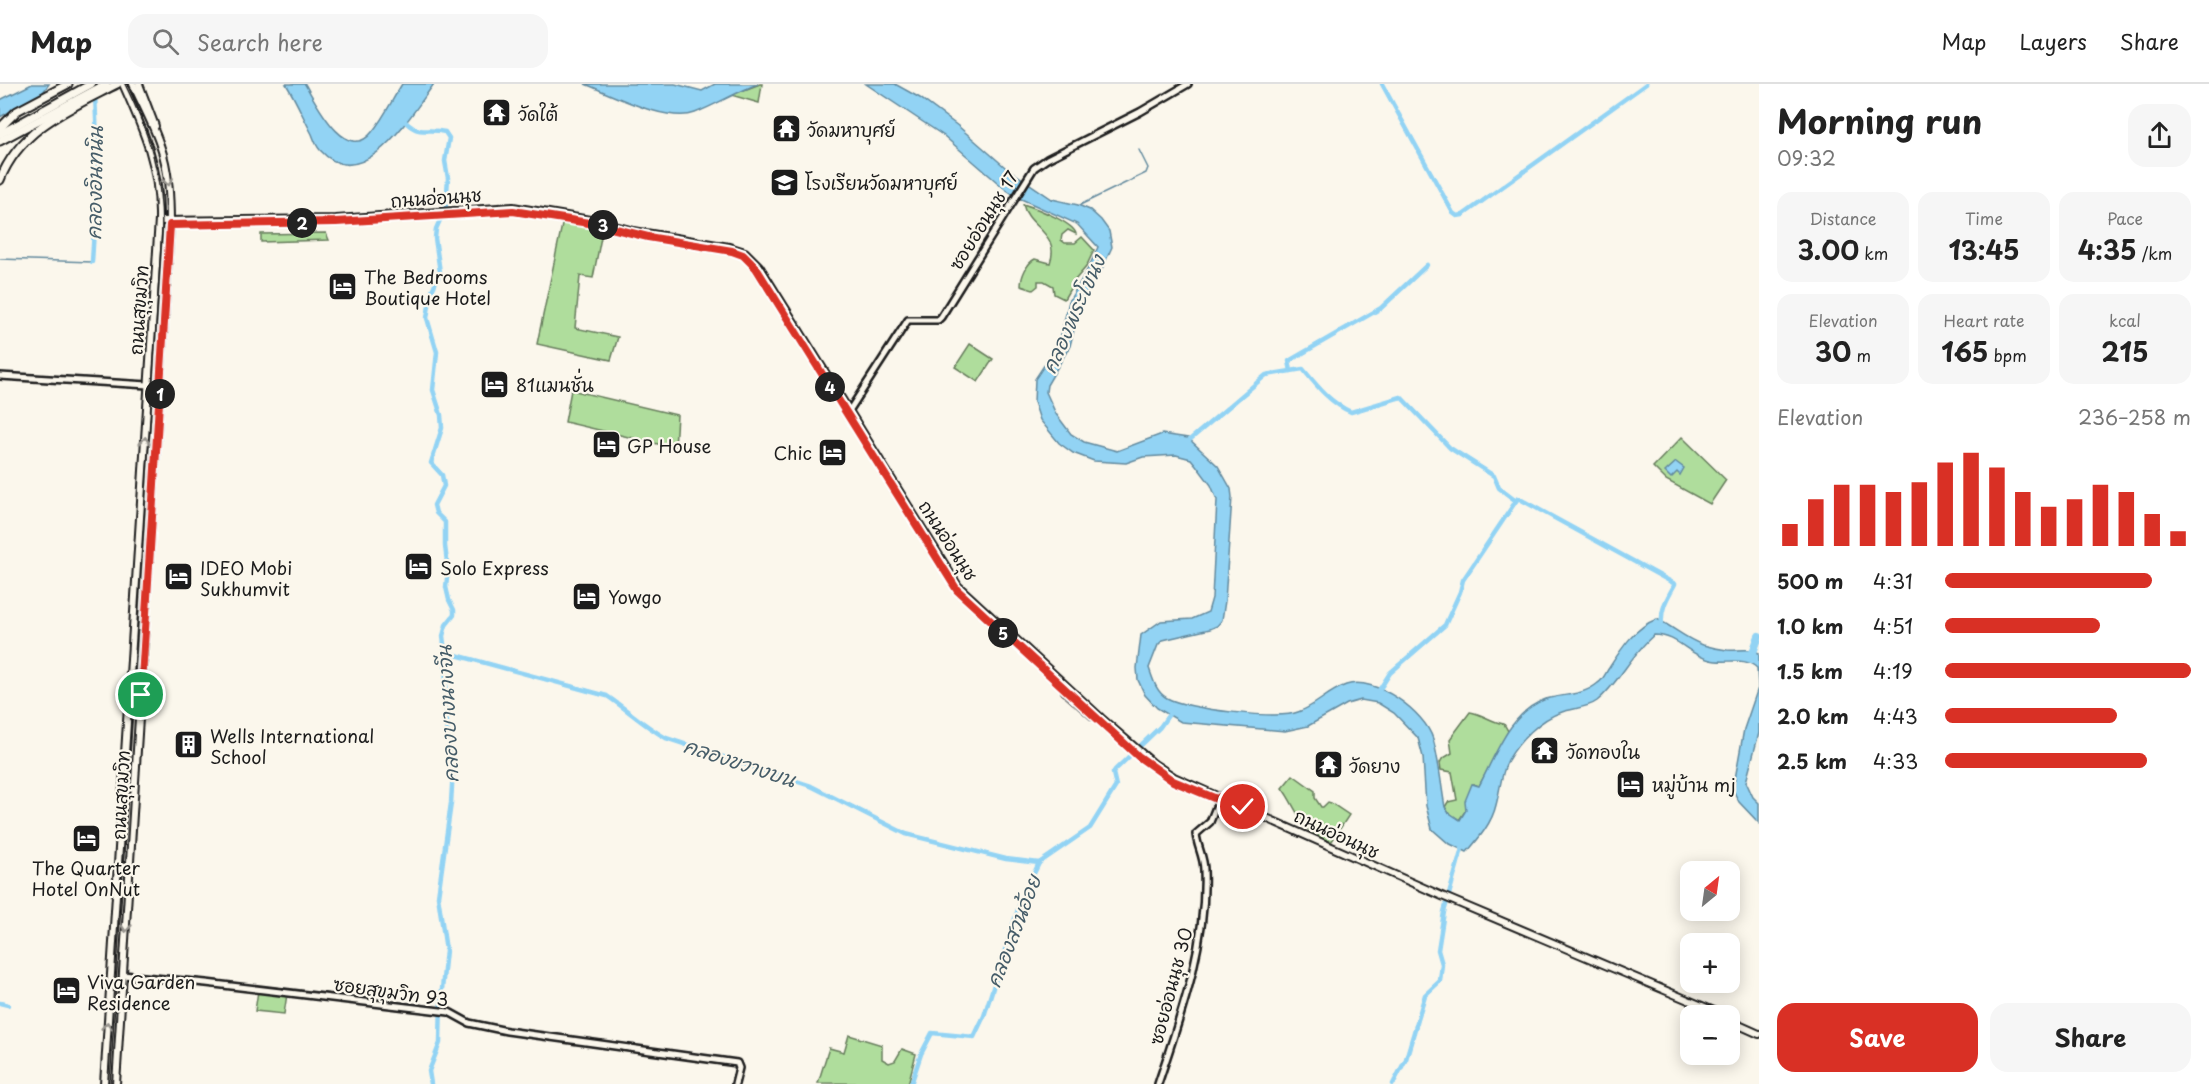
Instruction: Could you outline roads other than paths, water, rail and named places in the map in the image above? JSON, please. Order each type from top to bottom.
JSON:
[{"type":"highway","points":[[0,128],[17,111],[68,84]]},
{"type":"highway","points":[[0,134],[91,84]]},
{"type":"highway","points":[[0,141],[106,84]]},
{"type":"highway","points":[[0,180],[16,151],[33,133],[62,114],[118,84]]},
{"type":"main road","points":[[118,84],[151,154]]},
{"type":"main road","name":"ถนนสุขุมวิท","points":[[104,1084],[159,222],[158,179],[141,124],[123,84]]},
{"type":"main road","name":"ถนนสุขุมวิท","points":[[116,1084],[170,223],[168,180],[160,144],[133,84]]},
{"type":"main road","points":[[139,84],[154,119],[160,144]]},
{"type":"main road","name":"ถนนอ่อนนุช","points":[[159,222],[336,220],[513,209],[595,222],[745,252],[759,266],[848,412],[962,590],[1140,755],[1174,777],[1220,798],[1440,897],[1695,1005]]},
{"type":"main road","points":[[140,534],[151,535]]},
{"type":"main road","points":[[120,835],[133,835]]},
{"type":"main road","name":"ถนนอ่อนนุช","points":[[1740,1023],[1759,1032]]},
{"type":"street","name":"ซอยอ่อนนุช 17","points":[[848,412],[908,320],[938,320],[941,317],[1039,163],[1140,112],[1188,84]]},
{"type":"street","points":[[0,376],[148,385]]},
{"type":"street","name":"ซอยอ่อนนุช 30","points":[[1158,1084],[1186,996],[1202,930],[1204,869],[1196,834],[1210,822],[1220,798]]},
{"type":"street","name":"ซอยสุขุมวิท 93","points":[[123,975],[449,1012],[469,1023],[507,1031],[737,1063],[739,1068],[735,1084]]},
{"type":"water","points":[[32,84],[49,84],[41,95],[0,117],[0,100]]},
{"type":"water","points":[[286,84],[305,84],[332,127],[352,141],[362,140],[372,132],[402,84],[434,84],[400,130],[385,146],[369,158],[353,164],[336,162],[319,148]]},
{"type":"water","points":[[585,84],[675,84],[702,91],[715,84],[758,84],[695,113],[670,115],[640,106]]},
{"type":"water","name":"คลองพระโขนง","points":[[866,84],[895,84],[920,98],[958,126],[1005,167],[1052,199],[1090,210],[1109,231],[1112,247],[1102,269],[1081,302],[1070,346],[1047,385],[1046,392],[1056,414],[1071,434],[1084,442],[1117,451],[1162,434],[1188,438],[1218,466],[1231,489],[1232,497],[1222,620],[1210,629],[1163,640],[1158,645],[1149,668],[1155,685],[1163,695],[1193,706],[1272,715],[1298,712],[1346,685],[1358,683],[1371,685],[1410,707],[1428,729],[1435,747],[1445,807],[1448,812],[1460,820],[1466,810],[1465,801],[1472,784],[1479,786],[1505,736],[1523,713],[1546,699],[1592,687],[1601,680],[1629,639],[1642,627],[1657,619],[1703,645],[1727,650],[1751,650],[1759,653],[1759,733],[1746,782],[1753,797],[1759,803],[1759,823],[1739,802],[1733,790],[1744,729],[1758,688],[1757,668],[1747,662],[1710,660],[1662,636],[1654,635],[1646,643],[1597,701],[1554,715],[1524,738],[1506,765],[1496,805],[1488,824],[1467,852],[1448,843],[1432,829],[1426,806],[1423,757],[1418,738],[1394,713],[1378,703],[1361,700],[1347,704],[1308,726],[1285,731],[1181,722],[1157,708],[1145,695],[1138,680],[1141,635],[1161,621],[1192,619],[1208,612],[1212,598],[1217,500],[1211,485],[1191,459],[1176,455],[1143,457],[1126,463],[1094,461],[1073,453],[1059,443],[1040,420],[1034,402],[1035,379],[1059,343],[1069,301],[1098,247],[1077,224],[1019,198],[1005,189],[944,136]]},
{"type":"water","points":[[1676,462],[1684,468],[1680,475],[1677,472],[1671,478],[1665,472]]},
{"type":"waterway","points":[[1382,84],[1453,213],[1457,216],[1463,215],[1646,84]]},
{"type":"waterway","name":"คลองอินทนิน","points":[[92,262],[98,165],[95,94]]},
{"type":"waterway","name":"คลองบางนางจีน","points":[[401,117],[417,130],[445,132],[449,138],[445,161],[448,178],[446,206],[436,229],[435,238],[440,272],[431,293],[427,318],[437,352],[433,390],[441,415],[442,428],[431,463],[442,475],[444,486],[434,505],[436,513],[445,522],[448,570],[446,587],[454,610],[454,615],[446,625],[443,636],[447,726],[453,770],[451,803],[438,896],[446,950],[441,999],[440,1043],[429,1071],[431,1084]]},
{"type":"waterway","points":[[1080,205],[1146,173],[1148,168],[1139,150]]},
{"type":"waterway","name":"คลองอินทนิน","points":[[0,259],[92,262]]},
{"type":"waterway","points":[[1291,371],[1289,361],[1381,308],[1427,265]]},
{"type":"waterway","points":[[1186,443],[1266,375],[1303,369],[1330,399],[1351,412],[1401,397],[1450,448],[1494,476],[1499,488],[1516,501]]},
{"type":"waterway","points":[[1378,692],[1390,673],[1445,625],[1463,580],[1518,498],[1675,584],[1663,609],[1662,626]]},
{"type":"waterway","points":[[1752,655],[1759,636]]},
{"type":"waterway","name":"คลองขวางบน","points":[[445,652],[607,696],[666,738],[811,786],[906,834],[1006,859],[1039,863]]},
{"type":"waterway","name":"คลองสวนอ้อย","points":[[911,1084],[921,1054],[932,1033],[974,1037],[984,1016],[1021,900],[1039,863],[1090,828],[1116,786],[1113,773],[1115,770],[1160,727],[1172,710]]},
{"type":"waterway","points":[[1393,1084],[1406,1059],[1425,995],[1440,981],[1442,964],[1438,950],[1444,912],[1463,845]]},
{"type":"waterway","points":[[0,1003],[8,1005]]},
{"type":"railway","points":[[110,1084],[162,229],[160,189],[153,154],[125,84]]},
{"type":"place","name":"วัดใต้","points":[[497,113]]},
{"type":"place","name":"วัดมหาบุศย์","points":[[786,129]]},
{"type":"place","name":"โรงเรียนวัดมหาบุศย์","points":[[784,182]]},
{"type":"place","name":"The Bedrooms Boutique Hotel","points":[[343,286]]},
{"type":"place","name":"81แมนชั่น","points":[[495,384]]},
{"type":"place","name":"GP House","points":[[606,445]]},
{"type":"place","name":"Chic","points":[[833,452]]},
{"type":"place","name":"Solo Express","points":[[419,567]]},
{"type":"place","name":"IDEO Mobi Sukhumvit","points":[[179,577]]},
{"type":"place","name":"Yowgo","points":[[587,596]]},
{"type":"place","name":"Wells International School","points":[[189,745]]},
{"type":"place","name":"วัดทองใน","points":[[1545,751]]},
{"type":"place","name":"วัดยาง","points":[[1328,765]]},
{"type":"place","name":"หมู่บ้าน mj","points":[[1631,784]]},
{"type":"place","name":"The Quarter Hotel OnNut","points":[[86,838]]},
{"type":"place","name":"Viva Garden Residence","points":[[66,991]]}]
